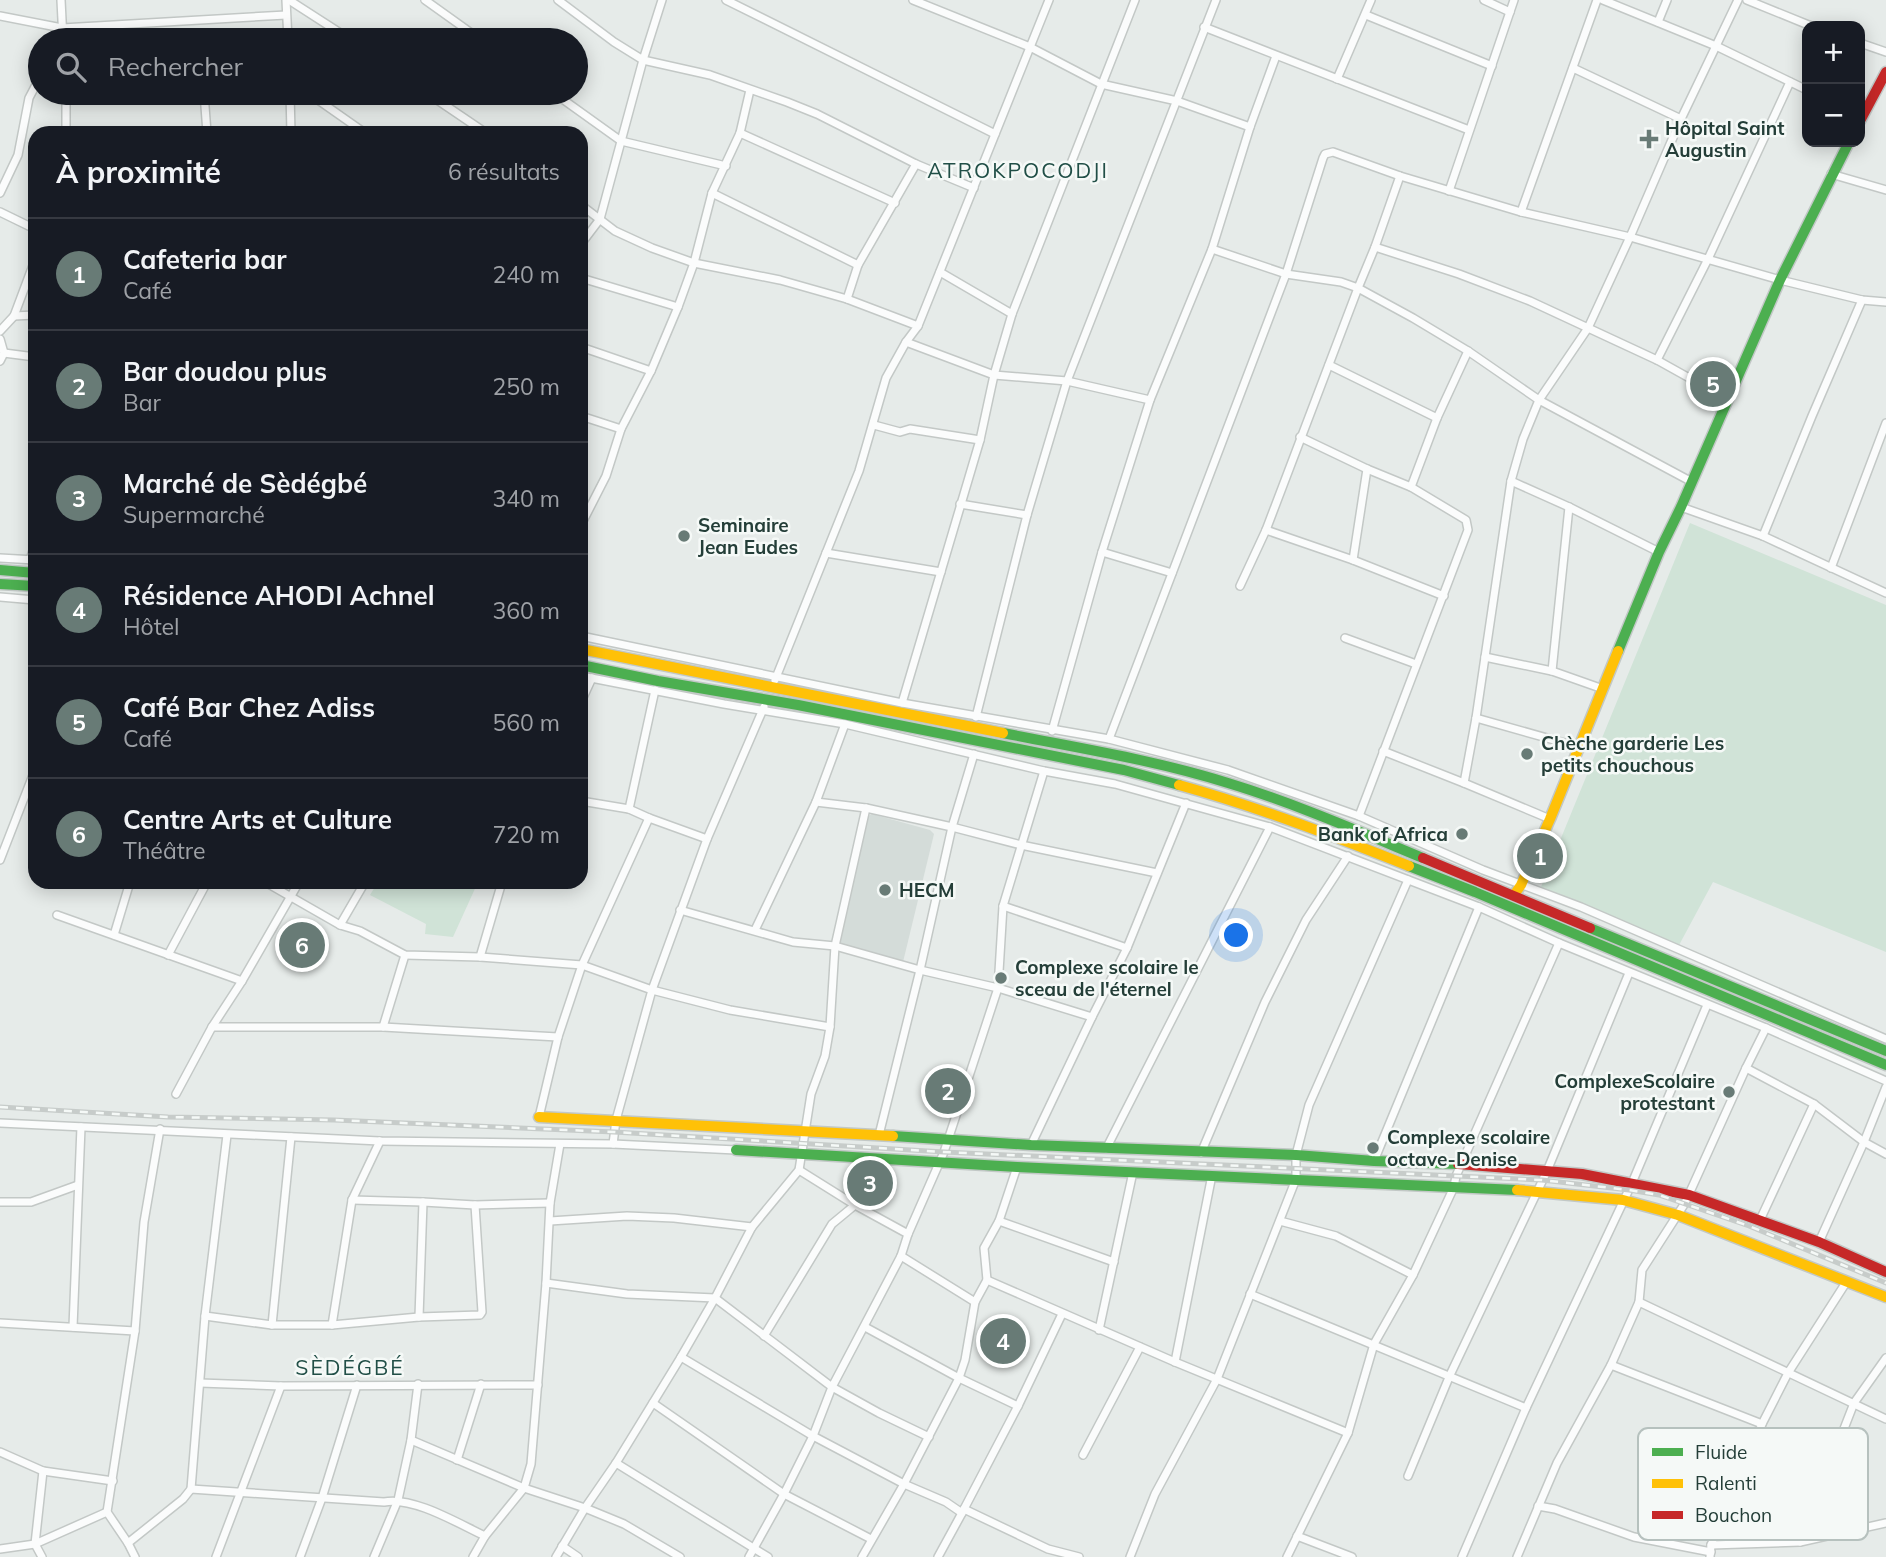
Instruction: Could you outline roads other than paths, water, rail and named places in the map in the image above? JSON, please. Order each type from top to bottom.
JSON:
[{"type":"main road","points":[[1865,110],[1886,72]]},
{"type":"main road","points":[[1514,895],[1550,820],[1659,552],[1681,508],[1780,280],[1846,147]]},
{"type":"main road","points":[[0,570],[28,572]]},
{"type":"main road","points":[[0,584],[28,586]]},
{"type":"main road","points":[[588,650],[1203,775],[1320,815],[1886,1051]]},
{"type":"main road","points":[[588,666],[658,681],[772,688],[1124,770],[1223,797],[1312,828],[1475,892],[1886,1065]]},
{"type":"main road","points":[[539,1117],[1106,1149],[1462,1164],[1582,1174],[1689,1195],[1819,1242],[1886,1272]]},
{"type":"main road","points":[[736,1150],[1017,1167],[1536,1191],[1623,1200],[1678,1215],[1886,1297]]},
{"type":"street","points":[[61,0],[62,28]]},
{"type":"street","points":[[287,28],[288,0],[332,28]]},
{"type":"street","points":[[558,0],[643,60],[710,75],[817,114],[916,164],[974,188]]},
{"type":"street","points":[[588,235],[600,219],[662,0]]},
{"type":"street","points":[[726,0],[995,134]]},
{"type":"street","points":[[913,0],[1030,47],[1101,84],[1177,101],[1251,127]]},
{"type":"street","points":[[613,1144],[616,1120],[652,990],[707,839],[763,710],[859,471],[886,377],[918,326],[1049,0]]},
{"type":"street","points":[[902,703],[980,440],[994,375],[1012,314],[1135,0]]},
{"type":"street","points":[[976,717],[1027,515],[1067,381],[1216,0]]},
{"type":"street","points":[[1337,79],[1371,0]]},
{"type":"street","points":[[1484,0],[1510,12]]},
{"type":"street","points":[[1449,191],[1514,0]]},
{"type":"street","points":[[1521,212],[1600,0],[1716,46],[1802,88]]},
{"type":"street","points":[[1658,22],[1667,0]]},
{"type":"street","points":[[1464,782],[1511,481],[1527,428],[1539,401],[1588,328],[1681,119],[1738,0]]},
{"type":"street","points":[[1747,0],[1802,22]]},
{"type":"street","points":[[428,1],[465,28]]},
{"type":"street","points":[[0,16],[62,28],[286,15]]},
{"type":"street","points":[[1366,15],[1492,66]]},
{"type":"street","points":[[1205,27],[1469,130]]},
{"type":"street","points":[[1865,45],[1886,52]]},
{"type":"street","points":[[1052,731],[1102,552],[1150,400],[1212,249],[1276,56]]},
{"type":"street","points":[[1573,68],[1681,119]]},
{"type":"street","points":[[1657,360],[1708,259],[1790,82]]},
{"type":"street","points":[[588,511],[606,476],[621,429],[678,307],[694,263],[712,192],[740,133],[750,90]]},
{"type":"street","points":[[0,193],[18,155],[28,103]]},
{"type":"street","points":[[66,105],[66,126]]},
{"type":"street","points":[[205,105],[206,126]]},
{"type":"street","points":[[290,105],[291,126]]},
{"type":"street","points":[[325,105],[355,126]]},
{"type":"street","points":[[445,105],[476,126]]},
{"type":"street","points":[[571,105],[621,141],[726,166]]},
{"type":"street","points":[[740,133],[895,203]]},
{"type":"street","points":[[1109,740],[1286,274],[1325,154],[1333,152],[1400,176],[1521,212],[1630,237],[1780,280],[1862,300],[1886,302]]},
{"type":"street","points":[[847,299],[858,265],[916,164]]},
{"type":"street","points":[[1831,174],[1886,190]]},
{"type":"street","points":[[1240,586],[1266,530],[1400,176]]},
{"type":"street","points":[[712,192],[858,265]]},
{"type":"street","points":[[588,210],[615,231],[634,241],[694,263],[779,280],[847,299],[918,326]]},
{"type":"street","points":[[0,212],[28,226]]},
{"type":"street","points":[[1375,247],[1530,301],[1657,360],[1727,399]]},
{"type":"street","points":[[1212,249],[1286,274],[1341,282],[1357,288],[1468,351],[1539,401],[1692,482]]},
{"type":"street","points":[[940,272],[1012,314]]},
{"type":"street","points":[[0,331],[14,316],[28,279]]},
{"type":"street","points":[[588,280],[678,307]]},
{"type":"street","points":[[1763,536],[1862,300]]},
{"type":"street","points":[[14,316],[28,315]]},
{"type":"street","points":[[0,339],[4,353],[0,361]]},
{"type":"street","points":[[906,342],[994,375],[1067,381],[1150,400]]},
{"type":"street","points":[[588,349],[650,371]]},
{"type":"street","points":[[1411,487],[1437,418],[1468,351]]},
{"type":"street","points":[[4,353],[28,356]]},
{"type":"street","points":[[1329,365],[1437,418]]},
{"type":"street","points":[[588,418],[621,429]]},
{"type":"street","points":[[1831,568],[1886,423]]},
{"type":"street","points":[[874,425],[900,432],[910,429],[980,440]]},
{"type":"street","points":[[1300,437],[1411,487],[1465,520],[1468,525],[1444,596],[1359,816]]},
{"type":"street","points":[[1877,450],[1886,453]]},
{"type":"street","points":[[1353,560],[1367,469]]},
{"type":"street","points":[[1511,481],[1659,552]]},
{"type":"street","points":[[960,504],[1027,515]]},
{"type":"street","points":[[1552,671],[1569,507]]},
{"type":"street","points":[[1681,508],[1763,536],[1886,593]]},
{"type":"street","points":[[1266,530],[1353,560],[1444,596]]},
{"type":"street","points":[[1102,552],[1172,573]]},
{"type":"street","points":[[826,553],[942,572]]},
{"type":"street","points":[[0,558],[28,560]]},
{"type":"street","points":[[0,597],[28,599]]},
{"type":"street","points":[[588,638],[772,688],[902,703],[1109,740],[1228,770],[1359,816],[1521,885],[1581,907],[1886,1038]]},
{"type":"street","points":[[1345,638],[1416,664]]},
{"type":"street","points":[[1485,657],[1552,671],[1603,689]]},
{"type":"street","points":[[588,677],[845,724],[1044,771],[1115,784],[1270,827],[1479,907],[1886,1081]]},
{"type":"street","points":[[588,687],[592,678]]},
{"type":"street","points":[[629,809],[654,690]]},
{"type":"street","points":[[1476,718],[1579,747]]},
{"type":"street","points":[[755,930],[816,802],[845,724]]},
{"type":"street","points":[[1384,751],[1550,820]]},
{"type":"street","points":[[879,1135],[952,827],[974,754]]},
{"type":"street","points":[[749,1557],[784,1494],[813,1436],[832,1388],[901,1256],[939,1163],[998,988],[1003,906],[1044,771]]},
{"type":"street","points":[[0,859],[28,788]]},
{"type":"street","points":[[588,802],[629,809],[707,839]]},
{"type":"street","points":[[816,802],[866,808],[1021,845],[1157,873]]},
{"type":"street","points":[[1031,1145],[1091,1017],[1127,948],[1186,803]]},
{"type":"street","points":[[556,1557],[681,1357],[752,1227],[799,1170],[811,1094],[825,1056],[830,1027],[835,946],[866,808]]},
{"type":"street","points":[[539,1117],[558,1037],[582,965],[649,818]]},
{"type":"street","points":[[1106,1149],[1270,827]]},
{"type":"street","points":[[1201,1153],[1265,1002],[1306,920],[1348,856]]},
{"type":"street","points":[[1130,1557],[1155,1494],[1217,1379],[1296,1179],[1296,1155],[1316,1087],[1408,880]]},
{"type":"street","points":[[114,935],[128,889]]},
{"type":"street","points":[[168,955],[203,889]]},
{"type":"street","points":[[277,889],[340,925],[360,931],[405,955],[480,957],[582,965],[652,990],[730,1010],[830,1027]]},
{"type":"street","points":[[176,1094],[212,1027],[295,889]]},
{"type":"street","points":[[340,925],[361,889]]},
{"type":"street","points":[[480,957],[500,889]]},
{"type":"street","points":[[1003,906],[1127,948]]},
{"type":"street","points":[[1374,1161],[1479,907]]},
{"type":"street","points":[[680,910],[793,942],[835,946],[998,988],[1091,1017]]},
{"type":"street","points":[[57,915],[242,981]]},
{"type":"street","points":[[1287,1557],[1348,1433],[1374,1344],[1413,1275],[1454,1187],[1559,943]]},
{"type":"street","points":[[383,1027],[405,955]]},
{"type":"street","points":[[1408,1476],[1450,1375],[1547,1171],[1629,972]]},
{"type":"street","points":[[1462,1557],[1526,1408],[1632,1183],[1707,1005]]},
{"type":"street","points":[[212,1027],[383,1027],[558,1037]]},
{"type":"street","points":[[1517,1557],[1557,1463],[1611,1365],[1639,1302],[1642,1270],[1689,1195],[1766,1028]]},
{"type":"street","points":[[1746,1068],[1814,1104],[1864,1142],[1886,1154]]},
{"type":"street","points":[[1819,1242],[1886,1087]]},
{"type":"street","points":[[1760,1220],[1814,1104]]},
{"type":"street","points":[[0,1123],[380,1141],[613,1144],[736,1150]]},
{"type":"street","points":[[73,1327],[81,1126]]},
{"type":"street","points":[[135,1557],[107,1512],[135,1331],[144,1222],[160,1129]]},
{"type":"street","points":[[128,1543],[183,1500],[191,1489],[205,1316],[227,1135]]},
{"type":"street","points":[[272,1325],[291,1137]]},
{"type":"street","points":[[332,1325],[352,1200],[380,1141]]},
{"type":"street","points":[[473,1557],[485,1536],[524,1488],[531,1464],[550,1203],[560,1144]]},
{"type":"street","points":[[862,1557],[904,1484],[959,1378],[965,1360],[975,1302],[987,1280],[984,1248],[999,1221],[1017,1167]]},
{"type":"street","points":[[799,1170],[908,1234]]},
{"type":"street","points":[[1099,1330],[1133,1172]]},
{"type":"street","points":[[1175,1362],[1212,1175]]},
{"type":"street","points":[[0,1202],[31,1202],[78,1185]]},
{"type":"street","points":[[352,1200],[475,1205],[550,1203]]},
{"type":"street","points":[[419,1317],[424,1202]]},
{"type":"street","points":[[205,1316],[272,1325],[332,1325],[419,1317],[477,1316],[482,1312],[475,1205]]},
{"type":"street","points":[[764,1336],[832,1224],[855,1205]]},
{"type":"street","points":[[550,1221],[627,1216],[674,1218],[752,1227]]},
{"type":"street","points":[[999,1221],[1114,1262]]},
{"type":"street","points":[[1280,1221],[1336,1236],[1413,1275]]},
{"type":"street","points":[[901,1256],[975,1302]]},
{"type":"street","points":[[987,1280],[1099,1330],[1348,1433]]},
{"type":"street","points":[[1760,1428],[1788,1373],[1847,1281]]},
{"type":"street","points":[[546,1283],[627,1294],[715,1298],[832,1388],[929,1437]]},
{"type":"street","points":[[1250,1294],[1526,1408]]},
{"type":"street","points":[[1639,1302],[1886,1419]]},
{"type":"street","points":[[938,1557],[1018,1406],[1062,1314]]},
{"type":"street","points":[[0,1323],[135,1331]]},
{"type":"street","points":[[865,1326],[959,1378],[1018,1406]]},
{"type":"street","points":[[1083,1455],[1140,1347]]},
{"type":"street","points":[[681,1357],[813,1436],[904,1484],[1047,1553],[1079,1557]]},
{"type":"street","points":[[1844,1428],[1854,1403],[1886,1358]]},
{"type":"street","points":[[1611,1365],[1762,1424]]},
{"type":"street","points":[[200,1383],[281,1386],[538,1385]]},
{"type":"street","points":[[374,1557],[398,1500],[411,1440],[418,1384]]},
{"type":"street","points":[[457,1460],[481,1384]]},
{"type":"street","points":[[300,1557],[322,1499],[357,1385]]},
{"type":"street","points":[[216,1557],[281,1386]]},
{"type":"street","points":[[653,1403],[784,1494],[871,1539]]},
{"type":"street","points":[[411,1440],[524,1488],[624,1524],[680,1557]]},
{"type":"street","points":[[0,1452],[43,1471],[113,1481]]},
{"type":"street","points":[[616,1464],[768,1557]]},
{"type":"street","points":[[42,1557],[35,1544],[43,1471]]},
{"type":"street","points":[[191,1489],[322,1499],[384,1502],[398,1500],[419,1506],[485,1536]]},
{"type":"street","points":[[1538,1506],[1555,1509],[1638,1539]]},
{"type":"street","points":[[0,1549],[35,1544],[107,1512]]},
{"type":"street","points":[[1868,1527],[1886,1523]]},
{"type":"street","points":[[1297,1536],[1352,1557]]},
{"type":"street","points":[[1646,1540],[1711,1551],[1809,1540]]},
{"type":"street","points":[[562,1546],[578,1557]]},
{"type":"railway","points":[[0,1107],[168,1117],[334,1120],[614,1132],[944,1152],[1542,1180],[1659,1195],[1749,1226],[1886,1283]]},
{"type":"place","name":"Hôpital Saint Augustin","points":[[1649,139]]},
{"type":"place","name":"Café Bar Chez Adiss","points":[[1713,384]]},
{"type":"place","name":"Seminaire Jean Eudes","points":[[684,536]]},
{"type":"place","name":"Chèche garderie Les petits chouchous","points":[[1527,754]]},
{"type":"place","name":"Bank of Africa","points":[[1462,834]]},
{"type":"place","name":"Cafeteria bar","points":[[1540,856]]},
{"type":"place","name":"HECM","points":[[885,890]]},
{"type":"place","name":"Centre Arts et Culture","points":[[302,945]]},
{"type":"place","name":"Complexe scolaire le sceau de l'éternel","points":[[1001,978]]},
{"type":"place","name":"Bar doudou plus","points":[[948,1091]]},
{"type":"place","name":"ComplexeScolaire protestant","points":[[1729,1092]]},
{"type":"place","name":"Complexe scolaire octave-Denise","points":[[1373,1148]]},
{"type":"place","name":"Marché de Sèdégbé","points":[[870,1183]]},
{"type":"place","name":"Résidence AHODI Achnel","points":[[1003,1341]]},
{"type":"district","name":"ATROKPOCODJI","points":[[1018,171]]},
{"type":"district","name":"SÈDÉGBÉ","points":[[350,1368]]}]
